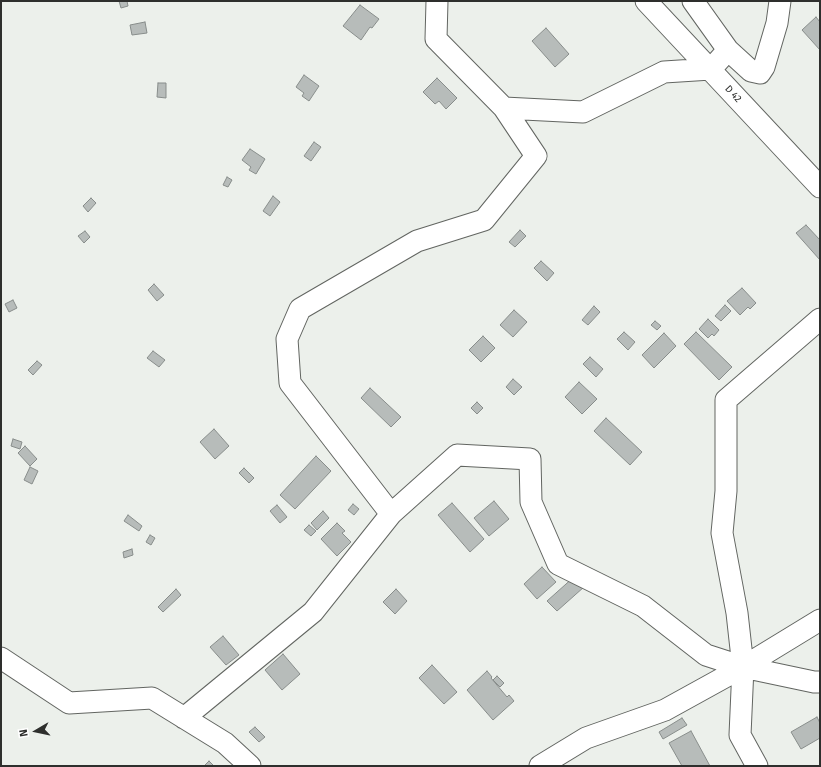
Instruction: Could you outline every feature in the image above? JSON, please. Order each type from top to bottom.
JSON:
[{"type":"street","points":[[391,514],[290,383],[288,339],[300,309],[417,241],[484,220],[536,156],[504,108],[436,39],[437,1]]},
{"type":"street","name":"D 42","points":[[646,1],[820,187]]},
{"type":"street","points":[[693,1],[728,50],[751,71],[760,73],[764,67],[777,23],[780,1]]},
{"type":"street","points":[[504,108],[583,112],[664,72],[711,69],[728,50]]},
{"type":"street","points":[[757,766],[740,735],[743,667],[738,613],[722,533],[726,491],[726,400],[820,319]]},
{"type":"street","points":[[184,718],[313,612],[391,514],[457,455],[530,459],[531,502],[558,564],[643,606],[706,655],[743,667],[820,682]]},
{"type":"street","points":[[540,766],[586,738],[665,710],[743,667],[820,620]]},
{"type":"street","points":[[1,658],[69,703],[152,698],[225,743],[250,766]]},
{"type":"building","points":[[119,1],[127,1],[128,6],[121,8]]},
{"type":"building","points":[[360,5],[379,19],[372,28],[370,27],[361,40],[343,26]]},
{"type":"building","points":[[816,17],[820,22],[820,50],[802,30]]},
{"type":"building","points":[[145,22],[147,33],[132,35],[130,25]]},
{"type":"building","points":[[546,28],[569,54],[555,67],[532,41]]},
{"type":"building","points":[[304,75],[319,86],[309,101],[302,96],[304,93],[296,87]]},
{"type":"building","points":[[437,78],[457,98],[446,109],[439,101],[435,104],[423,92]]},
{"type":"building","points":[[158,83],[166,83],[166,98],[157,97]]},
{"type":"building","points":[[314,142],[321,147],[311,161],[304,156]]},
{"type":"building","points":[[250,149],[265,159],[256,174],[249,170],[251,167],[242,160]]},
{"type":"building","points":[[227,177],[232,180],[228,187],[223,185]]},
{"type":"building","points":[[273,196],[280,202],[270,216],[263,211]]},
{"type":"building","points":[[91,198],[96,203],[88,212],[83,206]]},
{"type":"building","points":[[806,225],[820,240],[820,260],[796,233]]},
{"type":"building","points":[[520,230],[526,236],[515,247],[509,242]]},
{"type":"building","points":[[85,231],[90,237],[84,243],[78,236]]},
{"type":"building","points":[[541,261],[554,273],[547,281],[534,268]]},
{"type":"building","points":[[154,284],[164,295],[157,301],[148,290]]},
{"type":"building","points":[[742,288],[756,303],[750,309],[748,307],[740,315],[727,301]]},
{"type":"building","points":[[13,300],[17,308],[9,312],[5,304]]},
{"type":"building","points":[[725,305],[731,311],[721,321],[715,316]]},
{"type":"building","points":[[594,306],[600,312],[588,325],[582,320]]},
{"type":"building","points":[[514,310],[527,322],[513,337],[500,325]]},
{"type":"building","points":[[708,319],[719,330],[714,336],[712,334],[708,338],[699,329]]},
{"type":"building","points":[[655,321],[661,326],[657,330],[651,325]]},
{"type":"building","points":[[624,332],[635,342],[628,350],[617,339]]},
{"type":"building","points":[[696,332],[732,367],[719,380],[684,344]]},
{"type":"building","points":[[664,333],[676,346],[654,368],[642,355]]},
{"type":"building","points":[[483,336],[495,348],[481,362],[469,350]]},
{"type":"building","points":[[153,351],[165,360],[159,367],[147,358]]},
{"type":"building","points":[[590,357],[603,369],[596,377],[583,364]]},
{"type":"building","points":[[37,361],[42,365],[33,375],[28,370]]},
{"type":"building","points":[[513,379],[522,387],[514,395],[506,387]]},
{"type":"building","points":[[579,382],[597,399],[582,414],[565,397]]},
{"type":"building","points":[[370,388],[401,417],[391,427],[361,398]]},
{"type":"building","points":[[477,402],[483,408],[477,414],[471,408]]},
{"type":"building","points":[[606,418],[642,452],[630,465],[594,431]]},
{"type":"building","points":[[214,429],[229,446],[215,459],[200,442]]},
{"type":"building","points":[[13,439],[22,442],[20,449],[11,446]]},
{"type":"building","points":[[25,446],[37,459],[30,466],[18,453]]},
{"type":"building","points":[[316,456],[331,471],[295,509],[280,495]]},
{"type":"building","points":[[30,467],[38,471],[32,484],[24,480]]},
{"type":"building","points":[[244,468],[254,478],[249,483],[239,473]]},
{"type":"building","points":[[494,501],[509,519],[489,536],[474,518]]},
{"type":"building","points":[[452,503],[484,539],[470,552],[438,515]]},
{"type":"building","points":[[353,504],[359,509],[354,515],[348,510]]},
{"type":"building","points":[[277,505],[287,517],[280,523],[270,511]]},
{"type":"building","points":[[323,511],[329,518],[317,530],[311,523]]},
{"type":"building","points":[[128,515],[142,526],[139,531],[124,521]]},
{"type":"building","points":[[337,523],[345,531],[342,533],[351,542],[337,556],[321,539]]},
{"type":"building","points":[[309,525],[316,531],[311,536],[304,530]]},
{"type":"building","points":[[150,535],[155,538],[151,545],[146,542]]},
{"type":"building","points":[[132,549],[133,555],[124,558],[123,552]]},
{"type":"building","points":[[542,567],[556,582],[537,599],[524,584]]},
{"type":"building","points":[[575,576],[584,587],[557,611],[547,601]]},
{"type":"building","points":[[176,589],[181,595],[163,612],[158,607]]},
{"type":"building","points":[[396,589],[407,601],[395,614],[383,602]]},
{"type":"building","points":[[223,636],[239,655],[226,665],[210,647]]},
{"type":"building","points":[[283,654],[300,674],[282,690],[265,670]]},
{"type":"building","points":[[432,665],[457,692],[444,704],[419,678]]},
{"type":"building","points":[[487,671],[507,697],[509,695],[514,701],[493,720],[467,690]]},
{"type":"building","points":[[497,676],[504,683],[500,687],[493,680]]},
{"type":"building","points":[[817,717],[820,723],[820,738],[801,749],[791,732]]},
{"type":"building","points":[[682,718],[687,725],[663,739],[659,732]]},
{"type":"building","points":[[255,727],[265,737],[259,742],[249,732]]},
{"type":"building","points":[[691,731],[710,766],[682,766],[669,743]]},
{"type":"building","points":[[209,761],[214,766],[204,766]]}]
